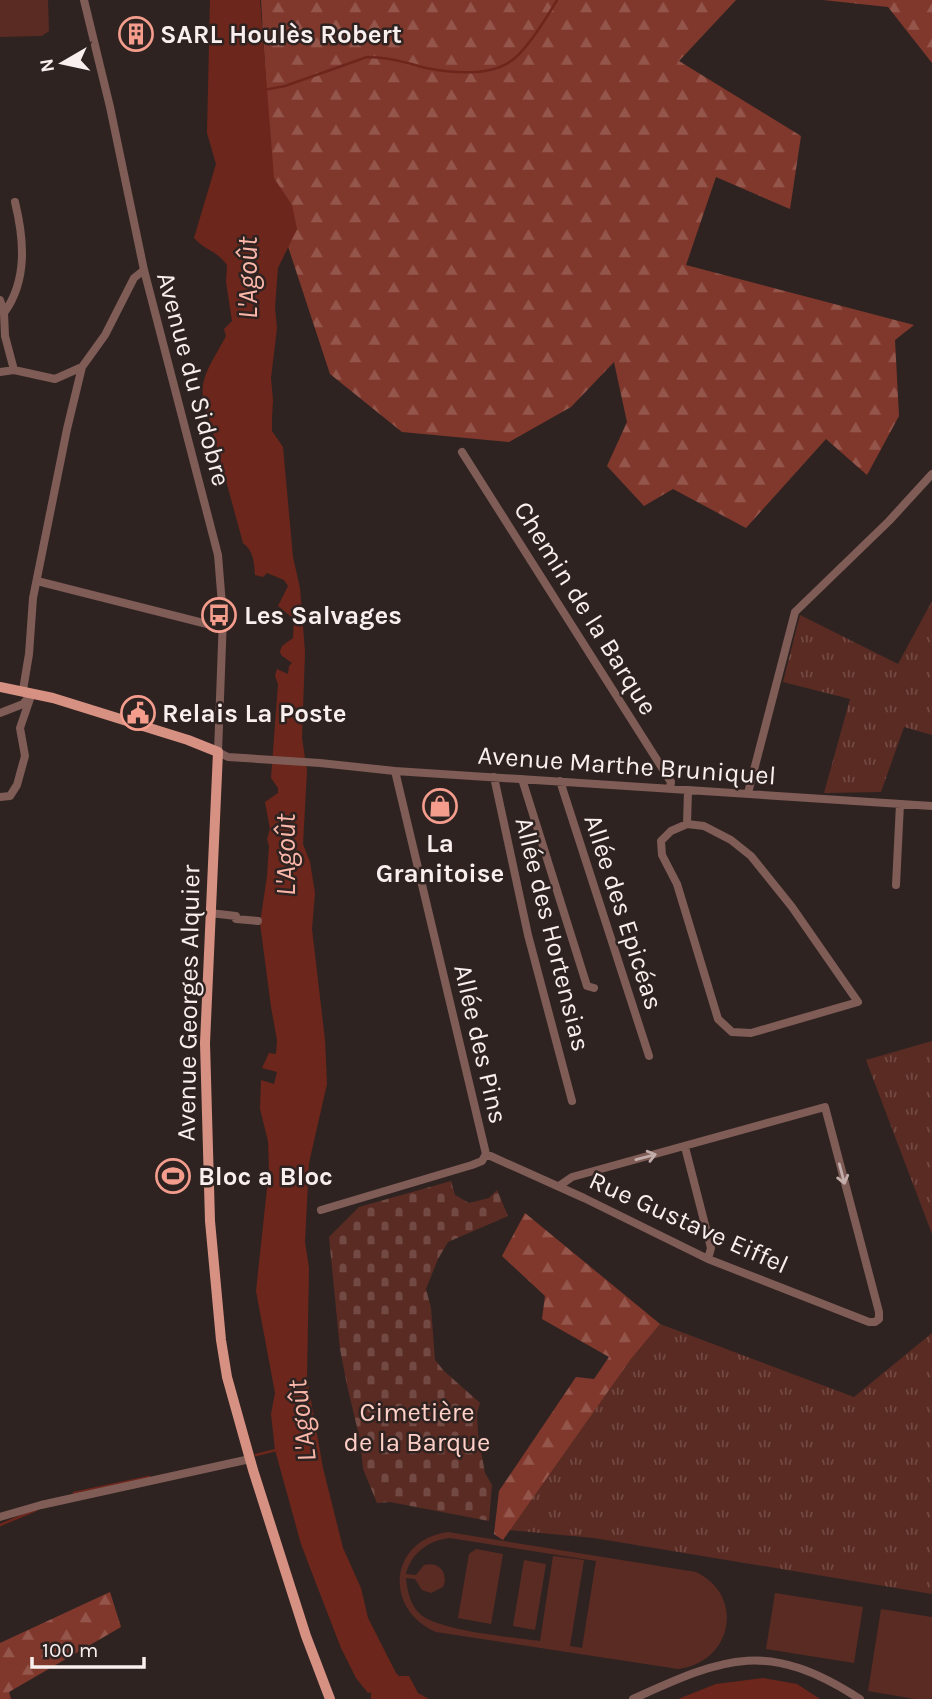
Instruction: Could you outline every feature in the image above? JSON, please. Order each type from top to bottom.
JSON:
[{"type":"main road","points":[[0,687],[175,736],[218,752]]},
{"type":"main road","name":"Avenue Georges Alquier","points":[[218,752],[205,1043],[210,1221],[220,1328],[227,1377],[250,1459],[306,1636],[330,1699]]},
{"type":"street","name":"Avenue du Sidobre","points":[[85,0],[144,270],[218,555],[223,628],[218,752]]},
{"type":"street","points":[[4,313],[12,302],[21,276],[22,245],[15,202]]},
{"type":"street","points":[[0,797],[10,796],[25,756],[20,728],[28,696],[33,598],[82,367],[105,335],[134,278],[144,270]]},
{"type":"street","points":[[0,300],[4,313],[5,336],[14,370]]},
{"type":"street","points":[[0,372],[14,370],[55,379],[82,367]]},
{"type":"street","name":"Chemin de la Barque","points":[[462,452],[671,782],[670,789]]},
{"type":"street","points":[[748,793],[795,612],[889,521],[932,474]]},
{"type":"street","points":[[37,581],[223,628]]},
{"type":"street","points":[[0,713],[23,704],[28,696]]},
{"type":"street","name":"Avenue Marthe Bruniquel","points":[[218,752],[228,757],[395,771],[932,806]]},
{"type":"street","name":"Allée des Pins","points":[[321,1210],[472,1165],[482,1161],[486,1154],[395,771]]},
{"type":"street","name":"Allée des Hortensias","points":[[494,777],[528,935],[572,1101]]},
{"type":"street","points":[[522,779],[587,986],[594,988]]},
{"type":"street","name":"Allée des Epicéas","points":[[560,781],[649,1056]]},
{"type":"street","points":[[687,824],[688,790]]},
{"type":"street","points":[[896,885],[900,804]]},
{"type":"street","points":[[687,824],[704,826],[751,856],[792,907],[858,1002],[751,1033],[732,1032],[718,1018],[677,884],[662,855],[661,841],[671,831],[687,824]]},
{"type":"street","points":[[210,913],[258,921]]},
{"type":"street","name":"Rue Gustave Eiffel","points":[[486,1154],[559,1186],[708,1259],[869,1322],[877,1321],[879,1312],[825,1107],[685,1147]]},
{"type":"street","points":[[559,1186],[572,1177],[685,1147],[711,1248],[708,1259]]},
{"type":"street","points":[[0,1517],[41,1505],[250,1459]]},
{"type":"street","points":[[633,1699],[699,1671],[743,1660],[777,1662],[807,1669],[860,1699]]},
{"type":"green space","points":[[0,0],[48,0],[49,31],[42,36],[0,37]]},
{"type":"green space","points":[[261,0],[736,0],[679,61],[801,136],[790,209],[716,177],[686,265],[914,325],[895,340],[899,416],[867,475],[826,439],[746,528],[673,489],[644,506],[607,466],[627,422],[614,362],[571,407],[509,442],[402,432],[330,374],[273,201]]},
{"type":"green space","points":[[823,0],[932,0],[932,63],[888,7]]},
{"type":"green space","points":[[932,601],[932,735],[904,727],[881,792],[824,793],[850,699],[783,682],[800,615],[898,664]]},
{"type":"green space","points":[[932,1041],[932,1234],[866,1060]]},
{"type":"green space","name":"Cimetière de la Barque","points":[[451,1181],[455,1195],[469,1203],[489,1198],[497,1190],[508,1216],[448,1242],[426,1289],[431,1308],[435,1360],[480,1403],[477,1413],[478,1434],[485,1473],[492,1485],[489,1521],[390,1502],[377,1503],[363,1469],[360,1440],[340,1349],[329,1237],[359,1207]]},
{"type":"green space","points":[[525,1213],[660,1324],[631,1359],[503,1540],[494,1534],[499,1491],[576,1377],[594,1379],[609,1357],[542,1319],[545,1296],[502,1256]]},
{"type":"green space","points":[[660,1324],[854,1397],[932,1333],[932,1594],[594,1538],[509,1530],[631,1359]]},
{"type":"green space","points":[[448,1532],[696,1572],[712,1583],[722,1596],[727,1612],[726,1627],[721,1642],[711,1655],[696,1664],[678,1669],[436,1632],[419,1621],[407,1608],[401,1592],[400,1576],[404,1561],[414,1548],[428,1538]],"holes":[[[450,1538],[596,1561],[582,1648],[570,1646],[584,1560],[553,1556],[540,1641],[458,1629],[428,1619],[413,1605],[406,1578],[415,1579],[422,1590],[431,1593],[443,1587],[444,1573],[434,1565],[424,1565],[416,1575],[406,1574],[412,1560],[422,1549]]]},
{"type":"green space","points":[[476,1549],[503,1554],[491,1624],[458,1618],[469,1554]]},
{"type":"green space","points":[[524,1560],[546,1564],[535,1630],[513,1626]]},
{"type":"green space","points":[[110,1592],[121,1627],[9,1692],[11,1699],[0,1699],[0,1643]]},
{"type":"green space","points":[[775,1593],[863,1607],[854,1663],[766,1649]]},
{"type":"green space","points":[[881,1609],[932,1617],[932,1699],[915,1699],[868,1691]]},
{"type":"water","name":"L'Agoût","points":[[210,0],[260,0],[274,178],[292,205],[297,229],[278,268],[275,307],[277,328],[271,378],[272,431],[283,447],[293,557],[300,588],[305,652],[302,738],[307,771],[303,844],[310,862],[315,893],[312,929],[325,1040],[327,1084],[309,1163],[305,1242],[309,1268],[307,1378],[323,1468],[343,1548],[361,1588],[368,1618],[396,1673],[399,1676],[409,1676],[418,1693],[429,1699],[371,1699],[371,1692],[368,1693],[356,1678],[341,1648],[301,1544],[275,1450],[271,1414],[275,1393],[256,1291],[269,1170],[268,1141],[260,1109],[261,1080],[274,1084],[277,1072],[262,1068],[269,1053],[276,1054],[277,1040],[260,923],[270,829],[265,802],[278,793],[278,788],[271,778],[278,684],[275,676],[277,669],[288,674],[292,663],[281,655],[280,651],[282,646],[293,638],[294,619],[278,606],[288,586],[284,580],[267,573],[263,577],[255,575],[253,558],[243,543],[204,406],[203,385],[209,366],[226,336],[224,329],[232,321],[226,282],[227,265],[194,238],[216,164],[207,133]]},
{"type":"water","points":[[763,1678],[797,1684],[820,1699],[678,1699],[716,1684]]},
{"type":"waterway","points":[[264,90],[285,86],[367,57],[447,71],[492,70],[511,61],[524,49],[557,0]]},
{"type":"waterway","name":"L'Agoût","points":[[256,1455],[276,1450]]},
{"type":"waterway","points":[[74,1493],[149,1477]]},
{"type":"waterway","points":[[0,1525],[36,1510]]},
{"type":"place","name":"SARL Houlès Robert","points":[[136,34]]},
{"type":"place","name":"Les Salvages","points":[[219,615]]},
{"type":"place","name":"Relais La Poste","points":[[138,713]]},
{"type":"place","name":"La Granitoise","points":[[440,806]]},
{"type":"place","name":"Bloc a Bloc","points":[[173,1176]]}]
